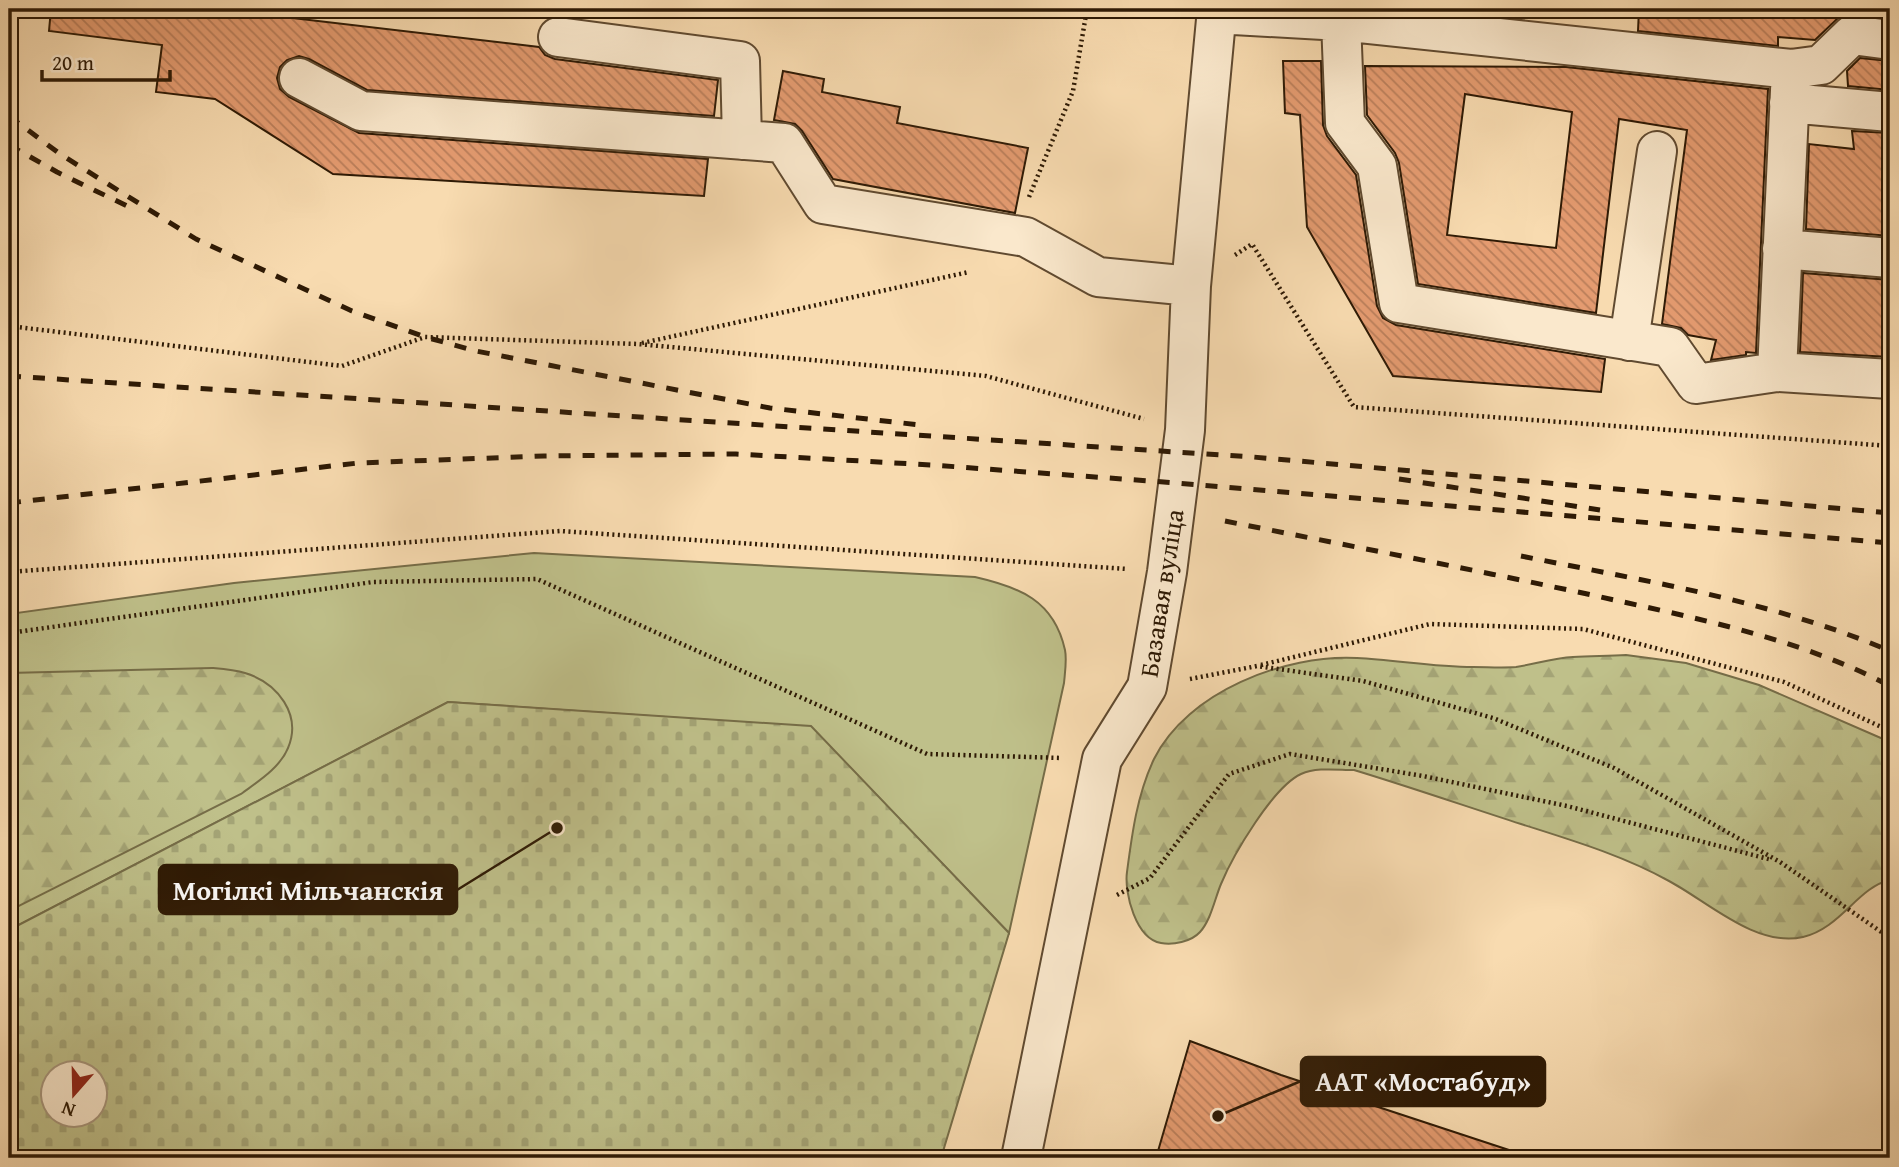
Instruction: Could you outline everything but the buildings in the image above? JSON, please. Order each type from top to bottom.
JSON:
[{"type":"street","points":[[1216,11],[1341,21],[1790,86],[1890,113]]},
{"type":"street","name":"Базавая вуліца","points":[[1021,1158],[1102,759],[1147,687],[1167,572],[1185,430],[1191,286],[1216,11]]},
{"type":"street","points":[[1341,21],[1345,123],[1377,166],[1399,303],[1670,347],[1696,384],[1777,372],[1890,379]]},
{"type":"street","points":[[1790,86],[1821,65],[1852,35],[1890,40]]},
{"type":"street","points":[[558,37],[740,61],[742,140]]},
{"type":"street","points":[[299,78],[361,111],[784,143],[823,204],[1026,237],[1098,277],[1191,286]]},
{"type":"street","points":[[1777,372],[1790,86]]},
{"type":"street","points":[[1629,341],[1657,151]]},
{"type":"street","points":[[1782,249],[1890,258]]},
{"type":"path","points":[[1026,237],[1027,202],[1073,91],[1087,9]]},
{"type":"path","points":[[1191,286],[1252,244],[1354,407],[1890,446]]},
{"type":"path","points":[[638,344],[972,271]]},
{"type":"path","points":[[9,326],[342,366],[425,337],[638,344],[986,376],[1185,430]]},
{"type":"path","points":[[9,572],[560,531],[1167,572]]},
{"type":"path","points":[[9,632],[373,582],[537,579],[927,754],[1102,759]]},
{"type":"path","points":[[1147,687],[1257,666],[1430,624],[1583,629],[1784,682],[1890,731]]},
{"type":"path","points":[[1257,666],[1363,681],[1493,718],[1614,768],[1780,862],[1890,938]]},
{"type":"path","points":[[1070,919],[1150,878],[1229,774],[1290,754],[1423,776],[1567,806],[1780,862]]},
{"type":"green space","points":[[534,553],[975,577],[1020,591],[1032,598],[1052,619],[1060,633],[1066,666],[1009,933],[811,727],[448,702],[9,930],[9,614],[234,583]]},
{"type":"green space","points":[[1626,655],[1686,663],[1759,685],[1890,742],[1890,880],[1868,891],[1839,917],[1816,932],[1785,939],[1768,936],[1733,921],[1651,872],[1596,849],[1354,770],[1320,770],[1301,774],[1290,781],[1255,823],[1235,856],[1200,932],[1182,942],[1161,943],[1152,940],[1138,924],[1130,903],[1127,872],[1139,801],[1154,759],[1169,735],[1190,714],[1241,682],[1270,671],[1329,658],[1444,666],[1516,667],[1566,658]]},
{"type":"green space","points":[[212,668],[245,673],[268,684],[277,692],[289,712],[292,724],[292,736],[280,762],[241,794],[9,911],[9,673]]},
{"type":"green space","points":[[448,702],[811,726],[1009,933],[941,1158],[9,1158],[9,930]]},
{"type":"railway","points":[[9,116],[60,154],[196,239],[352,311],[425,337],[476,351],[770,408],[920,425]]},
{"type":"railway","points":[[9,145],[127,206]]},
{"type":"railway","points":[[9,376],[1253,457],[1890,513]]},
{"type":"railway","points":[[9,503],[358,463],[544,456],[736,454],[1177,483],[1890,543]]},
{"type":"railway","points":[[1399,479],[1600,510]]},
{"type":"railway","points":[[1225,521],[1554,587],[1712,622],[1821,655],[1890,686]]},
{"type":"railway","points":[[1521,556],[1755,606],[1846,634],[1890,651]]},
{"type":"place","name":"Могілкі Мільчанскія","points":[[557,828]]},
{"type":"place","name":"ААТ «Мостабуд»","points":[[1218,1116]]}]
